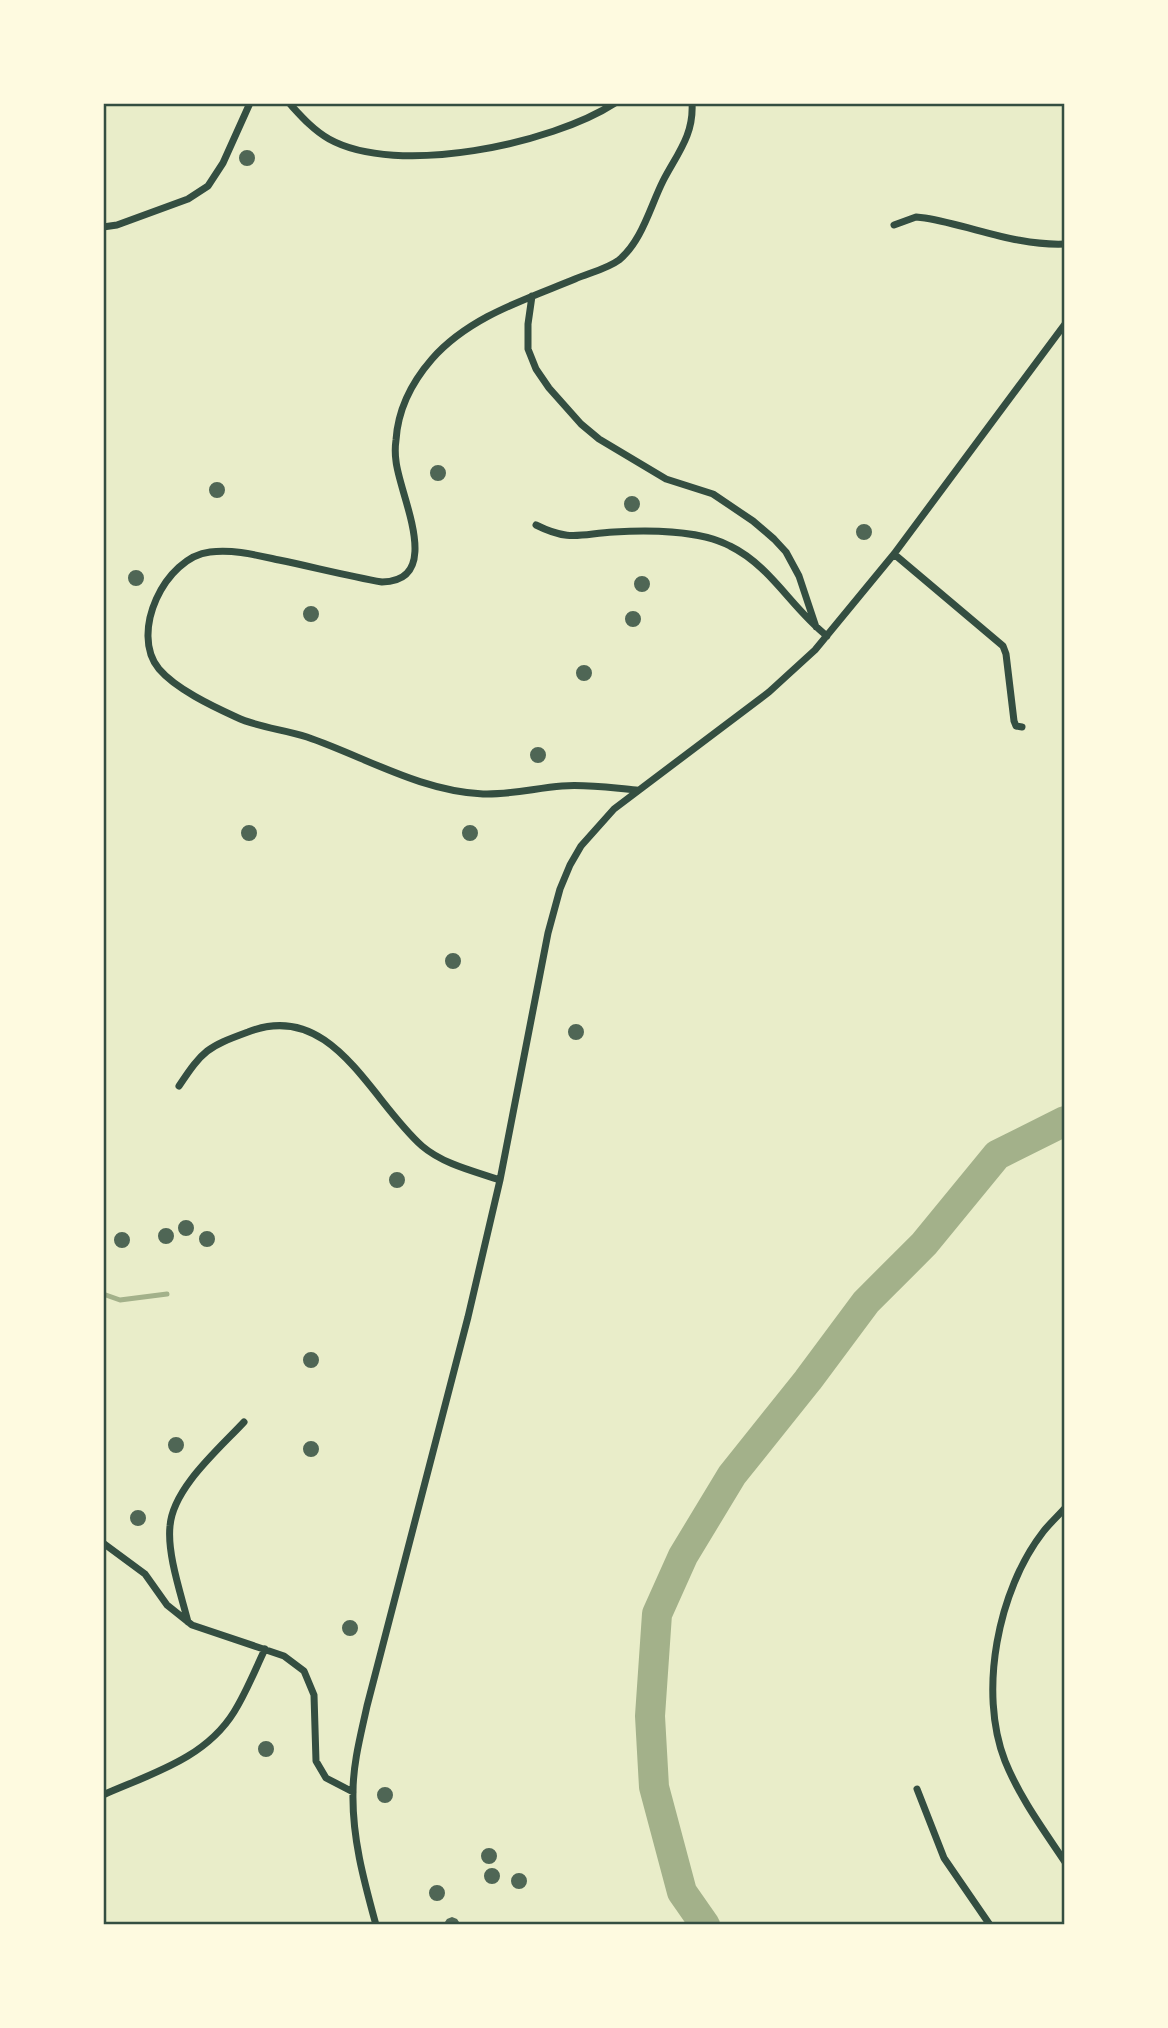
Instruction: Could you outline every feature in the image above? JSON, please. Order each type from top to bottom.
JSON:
[{"type":"street","points":[[103,227],[117,225],[188,199],[208,186],[223,163],[250,103]]},
{"type":"street","points":[[289,103],[313,128],[330,139],[377,154],[407,157],[482,149],[534,136],[592,117],[615,103]]},
{"type":"street","points":[[636,790],[580,785],[484,794],[428,785],[303,736],[255,726],[236,718],[197,697],[159,669],[152,655],[149,637],[159,592],[169,575],[196,555],[224,551],[249,553],[382,582],[395,582],[402,578],[412,567],[416,546],[396,462],[398,420],[406,398],[421,373],[435,356],[474,323],[612,264],[627,251],[646,221],[666,176],[686,142],[691,128],[692,103]]},
{"type":"street","points":[[894,225],[916,217],[925,218],[1036,244],[1065,244]]},
{"type":"street","points":[[532,296],[527,324],[528,349],[536,369],[549,388],[591,433],[666,479],[713,494],[774,539],[793,562],[816,627]]},
{"type":"street","points":[[376,1925],[356,1843],[354,1772],[367,1706],[468,1317],[500,1180],[548,933],[560,889],[581,846],[605,817],[636,790],[705,742],[769,692],[798,667],[827,636],[894,554],[1065,324]]},
{"type":"street","points":[[536,525],[565,537],[614,532],[698,535],[715,540],[744,554],[761,568],[827,636]]},
{"type":"street","points":[[894,554],[1003,646],[1014,722],[1016,726],[1022,727]]},
{"type":"street","points":[[179,1086],[200,1056],[220,1042],[265,1026],[285,1025],[299,1028],[329,1042],[354,1065],[402,1126],[436,1157],[500,1180]]},
{"type":"street","points":[[188,1622],[171,1547],[171,1516],[193,1477],[244,1422]]},
{"type":"street","points":[[1065,1508],[1042,1533],[1019,1574],[1004,1613],[994,1662],[994,1698],[997,1731],[1004,1758],[1023,1800],[1065,1862]]},
{"type":"street","points":[[103,1543],[145,1574],[167,1605],[188,1622],[210,1633],[265,1649],[294,1661],[304,1671],[314,1695],[316,1761],[326,1778],[353,1792]]},
{"type":"street","points":[[103,1795],[177,1763],[199,1749],[233,1714],[265,1649]]},
{"type":"street","points":[[917,1789],[944,1858],[990,1925]]},
{"type":"building","points":[[247,150],[253,152],[253,164],[247,166],[241,164],[239,158],[241,152]]},
{"type":"building","points":[[438,465],[444,467],[444,479],[438,481],[432,479],[430,473],[432,467]]},
{"type":"building","points":[[217,482],[223,484],[223,496],[217,498],[211,496],[209,490],[211,484]]},
{"type":"building","points":[[632,496],[638,498],[638,510],[632,512],[626,510],[624,504],[626,498]]},
{"type":"building","points":[[864,524],[870,526],[870,538],[864,540],[858,538],[856,532],[858,526]]},
{"type":"building","points":[[136,570],[142,572],[142,584],[136,586],[130,584],[128,578],[130,572]]},
{"type":"building","points":[[642,576],[648,578],[648,590],[642,592],[636,590],[634,584],[636,578]]},
{"type":"building","points":[[311,606],[317,608],[317,620],[311,622],[305,620],[303,614],[305,608]]},
{"type":"building","points":[[633,611],[639,613],[639,625],[633,627],[627,625],[625,619],[627,613]]},
{"type":"building","points":[[584,665],[590,667],[590,679],[584,681],[578,679],[576,673],[578,667]]},
{"type":"building","points":[[538,747],[544,749],[544,761],[538,763],[532,761],[530,755],[532,749]]},
{"type":"building","points":[[249,825],[255,827],[255,839],[249,841],[243,839],[241,833],[243,827]]},
{"type":"building","points":[[470,825],[476,827],[476,839],[470,841],[464,839],[462,833],[464,827]]},
{"type":"building","points":[[453,953],[459,955],[459,967],[453,969],[447,967],[445,961],[447,955]]},
{"type":"building","points":[[576,1024],[582,1026],[582,1038],[576,1040],[570,1038],[568,1032],[570,1026]]},
{"type":"building","points":[[397,1172],[403,1174],[403,1186],[397,1188],[391,1186],[389,1180],[391,1174]]},
{"type":"building","points":[[186,1220],[192,1222],[192,1234],[186,1236],[180,1234],[178,1228],[180,1222]]},
{"type":"building","points":[[166,1228],[172,1230],[172,1242],[166,1244],[160,1242],[158,1236],[160,1230]]},
{"type":"building","points":[[207,1231],[213,1233],[213,1245],[207,1247],[201,1245],[199,1239],[201,1233]]},
{"type":"building","points":[[122,1232],[128,1234],[128,1246],[122,1248],[116,1246],[114,1240],[116,1234]]},
{"type":"building","points":[[311,1352],[317,1354],[317,1366],[311,1368],[305,1366],[303,1360],[305,1354]]},
{"type":"building","points":[[176,1437],[182,1439],[182,1451],[176,1453],[170,1451],[168,1445],[170,1439]]},
{"type":"building","points":[[311,1441],[317,1443],[317,1455],[311,1457],[305,1455],[303,1449],[305,1443]]},
{"type":"building","points":[[138,1510],[144,1512],[144,1524],[138,1526],[132,1524],[130,1518],[132,1512]]},
{"type":"building","points":[[350,1620],[356,1622],[356,1634],[350,1636],[344,1634],[342,1628],[344,1622]]},
{"type":"building","points":[[266,1741],[272,1743],[272,1755],[266,1757],[260,1755],[258,1749],[260,1743]]},
{"type":"building","points":[[385,1787],[391,1789],[391,1801],[385,1803],[379,1801],[377,1795],[379,1789]]},
{"type":"building","points":[[489,1848],[495,1850],[495,1862],[489,1864],[483,1862],[481,1856],[483,1850]]},
{"type":"building","points":[[492,1868],[498,1870],[498,1882],[492,1884],[486,1882],[484,1876],[486,1870]]},
{"type":"building","points":[[519,1873],[525,1875],[525,1887],[519,1889],[513,1887],[511,1881],[513,1875]]},
{"type":"building","points":[[437,1885],[443,1887],[443,1899],[437,1901],[431,1899],[429,1893],[431,1887]]},
{"type":"building","points":[[452,1917],[461,1925],[443,1925],[447,1919]]},
{"type":"waterway","points":[[705,1925],[682,1892],[654,1787],[650,1716],[657,1614],[683,1556],[732,1475],[866,1302],[924,1244],[997,1155],[1065,1121]]},
{"type":"waterway","points":[[103,1294],[120,1300],[167,1294]]}]
